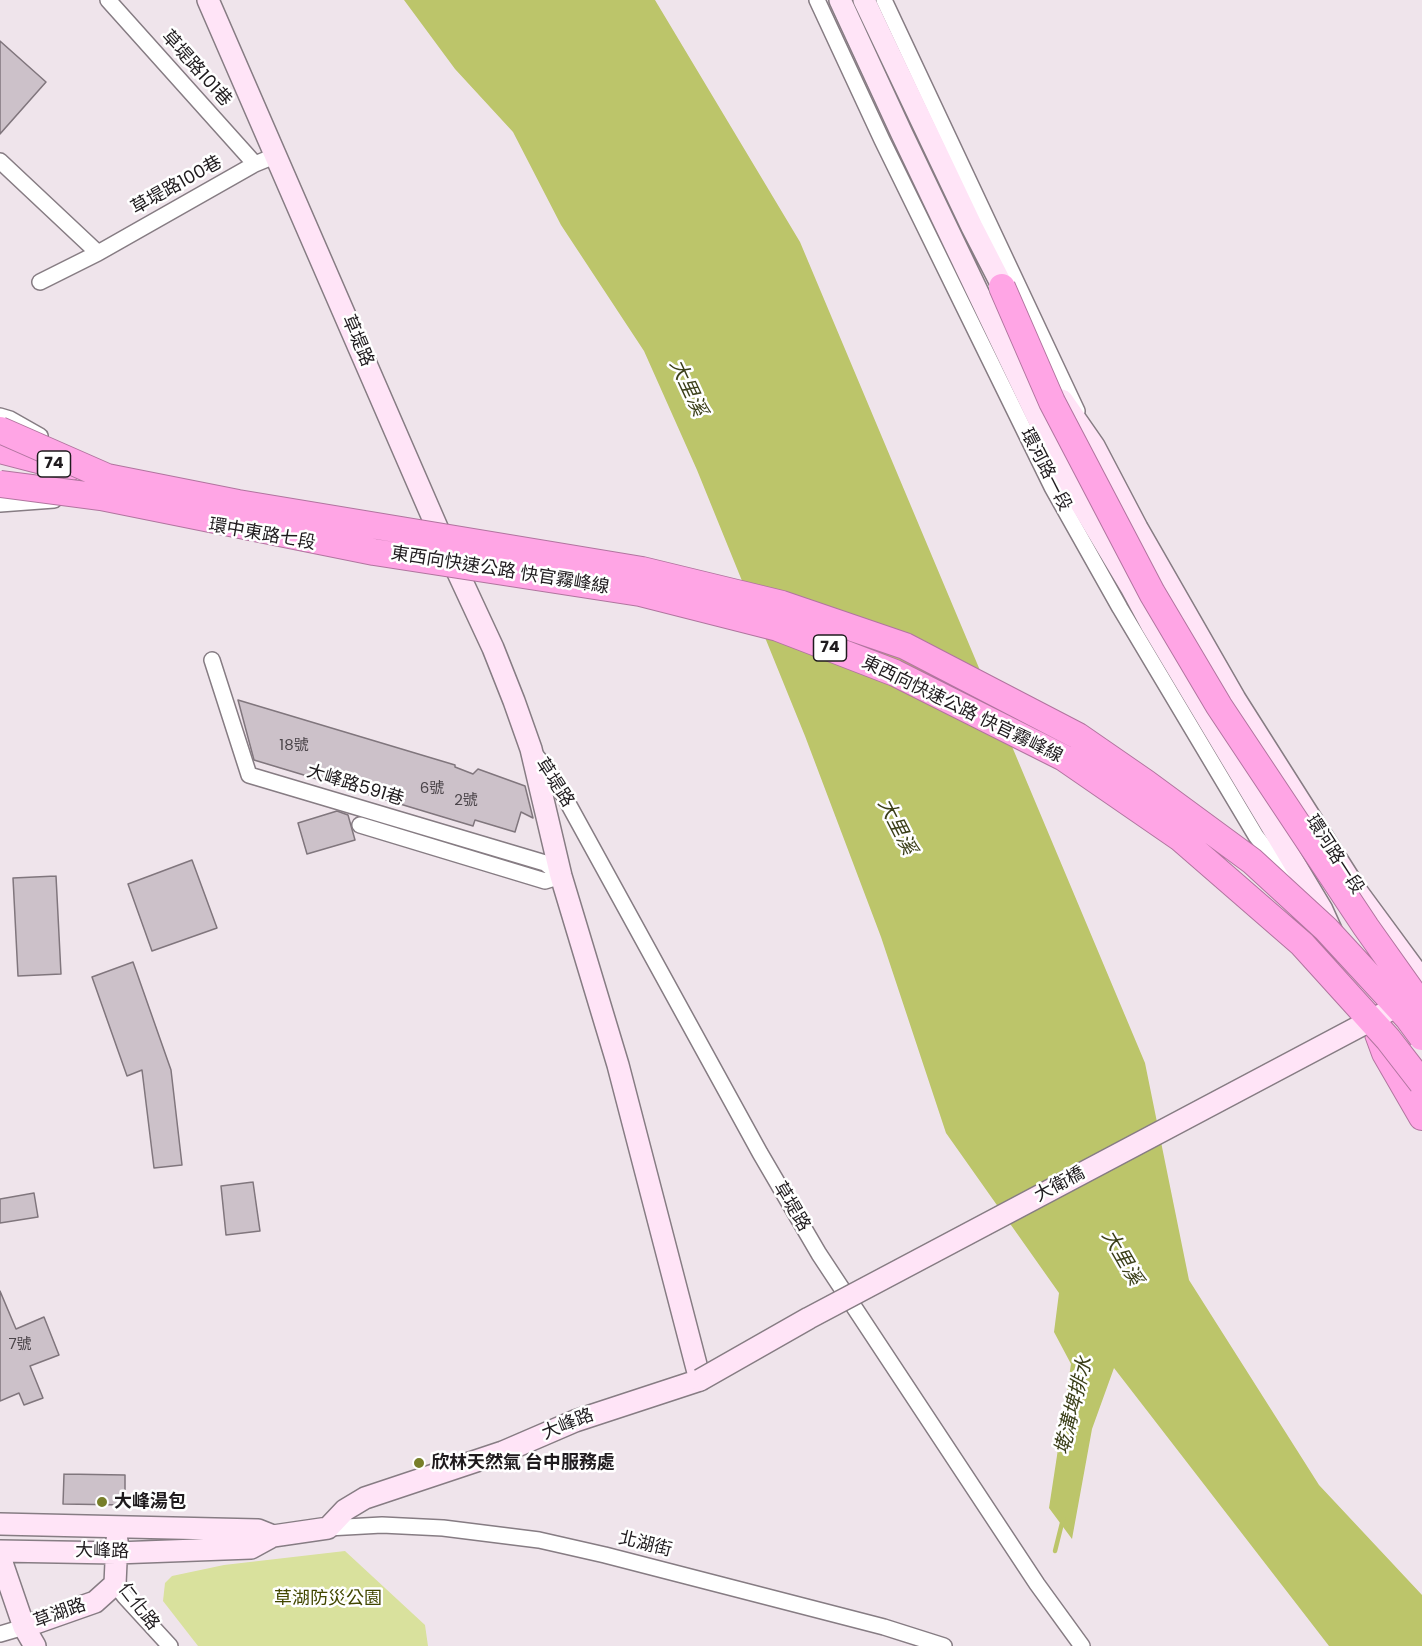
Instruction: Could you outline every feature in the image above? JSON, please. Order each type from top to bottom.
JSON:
[{"type":"highway","points":[[1002,287],[1053,402],[1152,593],[1220,706],[1366,927],[1422,1006]]},
{"type":"highway","points":[[0,430],[104,487]]},
{"type":"highway","name":"東西向快速公路 快官霧峰線","points":[[0,450],[104,487],[374,552],[640,593],[778,628],[894,674],[1064,758],[1180,838],[1302,944],[1388,1039],[1422,1083]]},
{"type":"highway","name":"東西向快速公路 快官霧峰線","points":[[0,473],[238,503],[642,570],[782,604],[905,646],[1078,736],[1252,861],[1326,929],[1408,1018],[1422,1037]]},
{"type":"highway","points":[[0,484],[104,487]]},
{"type":"highway","points":[[1366,1003],[1386,1053],[1422,1117]]},
{"type":"street","name":"草堤路101巷","points":[[108,0],[255,164]]},
{"type":"street","name":"草堤路","points":[[208,0],[439,532],[493,648],[514,701],[531,749],[561,876],[618,1065],[700,1380]]},
{"type":"street","name":"環河路一段","points":[[817,0],[882,140],[1052,488],[1120,608],[1256,836],[1287,876],[1322,910]]},
{"type":"street","name":"環河路一段","points":[[840,0],[1069,483],[1322,910],[1366,1003]]},
{"type":"street","name":"環河路一段","points":[[864,0],[1002,287],[1039,349],[1065,405],[1094,446]]},
{"type":"street","name":"環河路一段","points":[[884,0],[1094,446],[1137,528],[1235,699],[1358,893],[1422,982]]},
{"type":"street","name":"草堤路100巷","points":[[40,282],[98,253],[255,164],[276,155]]},
{"type":"street","points":[[0,161],[98,253]]},
{"type":"street","name":"環中東路七段","points":[[0,416],[19,424],[82,460]]},
{"type":"street","name":"環中東路七段","points":[[0,438],[82,460],[109,471],[239,499],[439,532]]},
{"type":"street","name":"環中東路七段","points":[[0,480],[69,498],[232,530],[456,568]]},
{"type":"street","name":"環中東路七段","points":[[0,504],[69,498]]},
{"type":"street","name":"大峰路591巷","points":[[212,660],[249,775],[544,862],[561,876]]},
{"type":"street","name":"草堤路","points":[[531,749],[553,776],[760,1153],[819,1254],[1037,1584],[1082,1646]]},
{"type":"street","points":[[360,825],[544,881],[561,876]]},
{"type":"street","name":"大衛橋","points":[[700,1380],[1422,982]]},
{"type":"street","points":[[1366,1003],[1422,1071]]},
{"type":"street","points":[[1366,1003],[1422,1097]]},
{"type":"street","name":"大峰路","points":[[0,1551],[117,1553],[251,1548],[273,1536],[328,1528],[345,1510],[365,1498],[503,1452],[575,1421],[700,1380]]},
{"type":"street","name":"大峰路","points":[[0,1524],[258,1530],[273,1536]]},
{"type":"street","name":"北湖街","points":[[328,1528],[382,1525],[443,1528],[539,1540],[605,1554],[884,1626],[944,1646]]},
{"type":"street","name":"仁化路","points":[[117,1527],[116,1584],[170,1646]]},
{"type":"street","points":[[0,1557],[24,1627],[35,1646]]},
{"type":"street","name":"草湖路","points":[[0,1634],[95,1602],[116,1584]]},
{"type":"green space","name":"草湖防災公園","points":[[345,1551],[425,1625],[428,1646],[198,1646],[163,1601],[165,1583],[172,1576],[224,1565]]},
{"type":"water","name":"大里溪","points":[[404,0],[655,0],[800,242],[1145,1063],[1189,1280],[1319,1485],[1422,1595],[1422,1646],[1329,1646],[1114,1368],[1092,1429],[1072,1539],[1049,1508],[1071,1364],[1054,1332],[1059,1293],[946,1133],[881,937],[805,736],[697,470],[644,351],[561,225],[513,132],[455,69]]},
{"type":"building","points":[[0,41],[46,82],[0,134]]},
{"type":"building","points":[[238,700],[455,765],[473,774],[478,769],[525,786],[533,818],[521,812],[515,832],[475,820],[473,826],[254,760]]},
{"type":"building","points":[[337,811],[348,815],[355,840],[307,854],[298,823]]},
{"type":"building","points":[[192,860],[217,928],[152,951],[128,884]]},
{"type":"building","points":[[56,876],[61,974],[18,976],[13,878]]},
{"type":"building","points":[[133,962],[171,1070],[182,1165],[154,1168],[142,1070],[127,1076],[92,977]]},
{"type":"building","points":[[253,1182],[260,1231],[226,1235],[221,1186]]},
{"type":"building","points":[[34,1193],[38,1217],[0,1223],[0,1199]]},
{"type":"building","points":[[0,1291],[16,1329],[44,1317],[59,1355],[30,1366],[43,1398],[24,1405],[19,1393],[0,1401]]},
{"type":"building","points":[[64,1474],[125,1475],[125,1505],[63,1504]]},
{"type":"waterway","name":"墘溝埤排水","points":[[1055,1551],[1063,1519]]},
{"type":"place","name":"欣林天然氣 台中服務處","points":[[419,1463]]},
{"type":"place","name":"大峰湯包","points":[[102,1502]]}]
